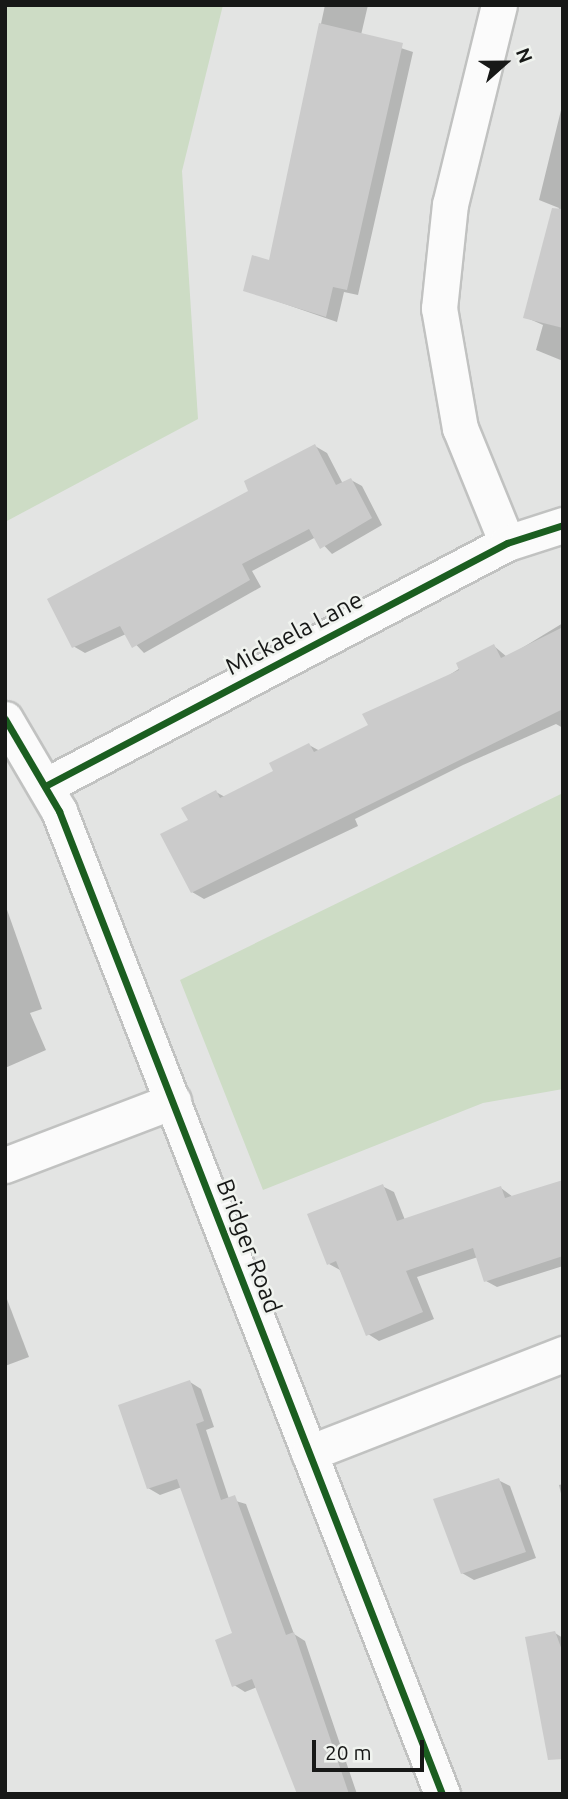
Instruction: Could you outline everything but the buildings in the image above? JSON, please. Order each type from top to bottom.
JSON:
[{"type":"street","points":[[499,5],[450,204],[439,307],[446,374],[460,428],[506,543]]},
{"type":"street","name":"Mickaela Lane","points":[[47,786],[506,543],[563,525]]},
{"type":"street","name":"Bridger Road","points":[[5,719],[47,786],[173,1101],[442,1794]]},
{"type":"street","points":[[5,1165],[173,1101]]},
{"type":"street","points":[[309,1453],[563,1354]]},
{"type":"green space","points":[[5,5],[223,5],[182,171],[198,419],[5,522]]},
{"type":"green space","points":[[563,793],[563,1089],[483,1103],[263,1190],[180,980]]},
{"type":"cycle path","points":[[47,785],[507,543],[563,525]]},
{"type":"cycle path","points":[[5,719],[59,811],[442,1794]]}]
